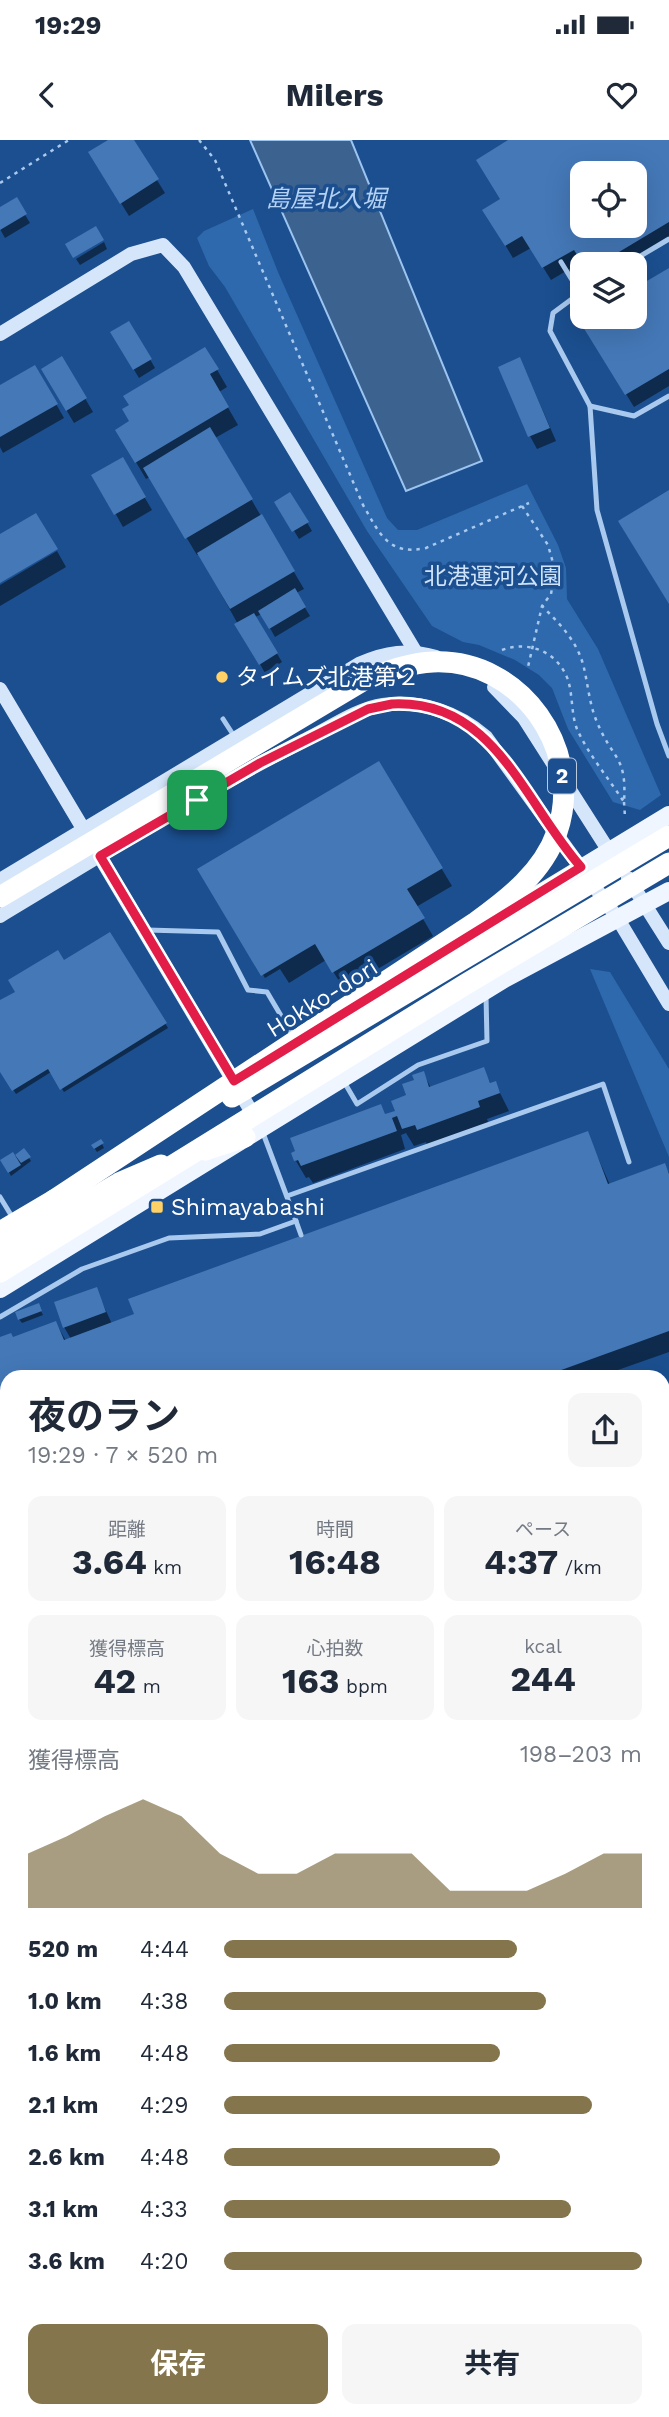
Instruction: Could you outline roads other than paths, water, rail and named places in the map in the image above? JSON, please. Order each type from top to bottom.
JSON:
[{"type":"highway","name":"2","points":[[0,897],[366,679],[405,665],[435,661],[455,663],[492,674],[532,705],[549,729],[559,754],[564,785],[557,832],[527,882],[476,922],[61,1206]]},
{"type":"highway","name":"2","points":[[4,1222],[61,1206],[313,1050],[669,836]]},
{"type":"highway","points":[[0,1272],[466,984],[669,863]]},
{"type":"highway","points":[[0,1253],[61,1206],[166,1163],[253,1132]]},
{"type":"main road","name":"Hokko-dori","points":[[4,1222],[669,815]]},
{"type":"main road","points":[[0,1289],[486,989],[669,891]]},
{"type":"street","points":[[0,334],[131,254],[163,246],[184,267],[415,651]]},
{"type":"street","points":[[0,880],[359,663],[384,653],[415,651],[449,660],[485,679],[511,701],[608,852],[646,903],[669,943]]},
{"type":"street","points":[[0,689],[234,1081],[253,1132]]},
{"type":"street","points":[[0,916],[260,763],[368,709],[403,703],[449,715],[475,728],[486,737],[506,761],[560,844],[581,867],[618,919],[669,1004]]},
{"type":"lane","points":[[647,252],[669,239]]},
{"type":"lane","points":[[561,262],[570,276]]},
{"type":"lane","points":[[570,300],[553,313],[550,331],[590,406],[597,510],[657,724],[669,756]]},
{"type":"lane","points":[[590,406],[634,416],[669,396]]},
{"type":"lane","points":[[223,719],[235,738]]},
{"type":"lane","points":[[144,930],[218,932],[248,990],[267,992],[297,1042]]},
{"type":"lane","points":[[342,1077],[357,1104],[418,1065],[487,1041],[486,989]]},
{"type":"lane","points":[[287,1196],[603,1084],[629,1162]]},
{"type":"lane","points":[[253,1132],[287,1196],[301,1236]]},
{"type":"lane","points":[[0,1197],[4,1222]]},
{"type":"lane","points":[[0,1317],[82,1269],[169,1238],[260,1234],[296,1221]]},
{"type":"water","name":"島屋北入堀","points":[[250,140],[351,140],[482,461],[406,491]]},
{"type":"place","name":"タイムズ北港第２","points":[[222,677]]},
{"type":"place","name":"Shimayabashi","points":[[157,1207]]},
{"type":"park label","name":"北港運河公園","points":[[493,576]]}]
